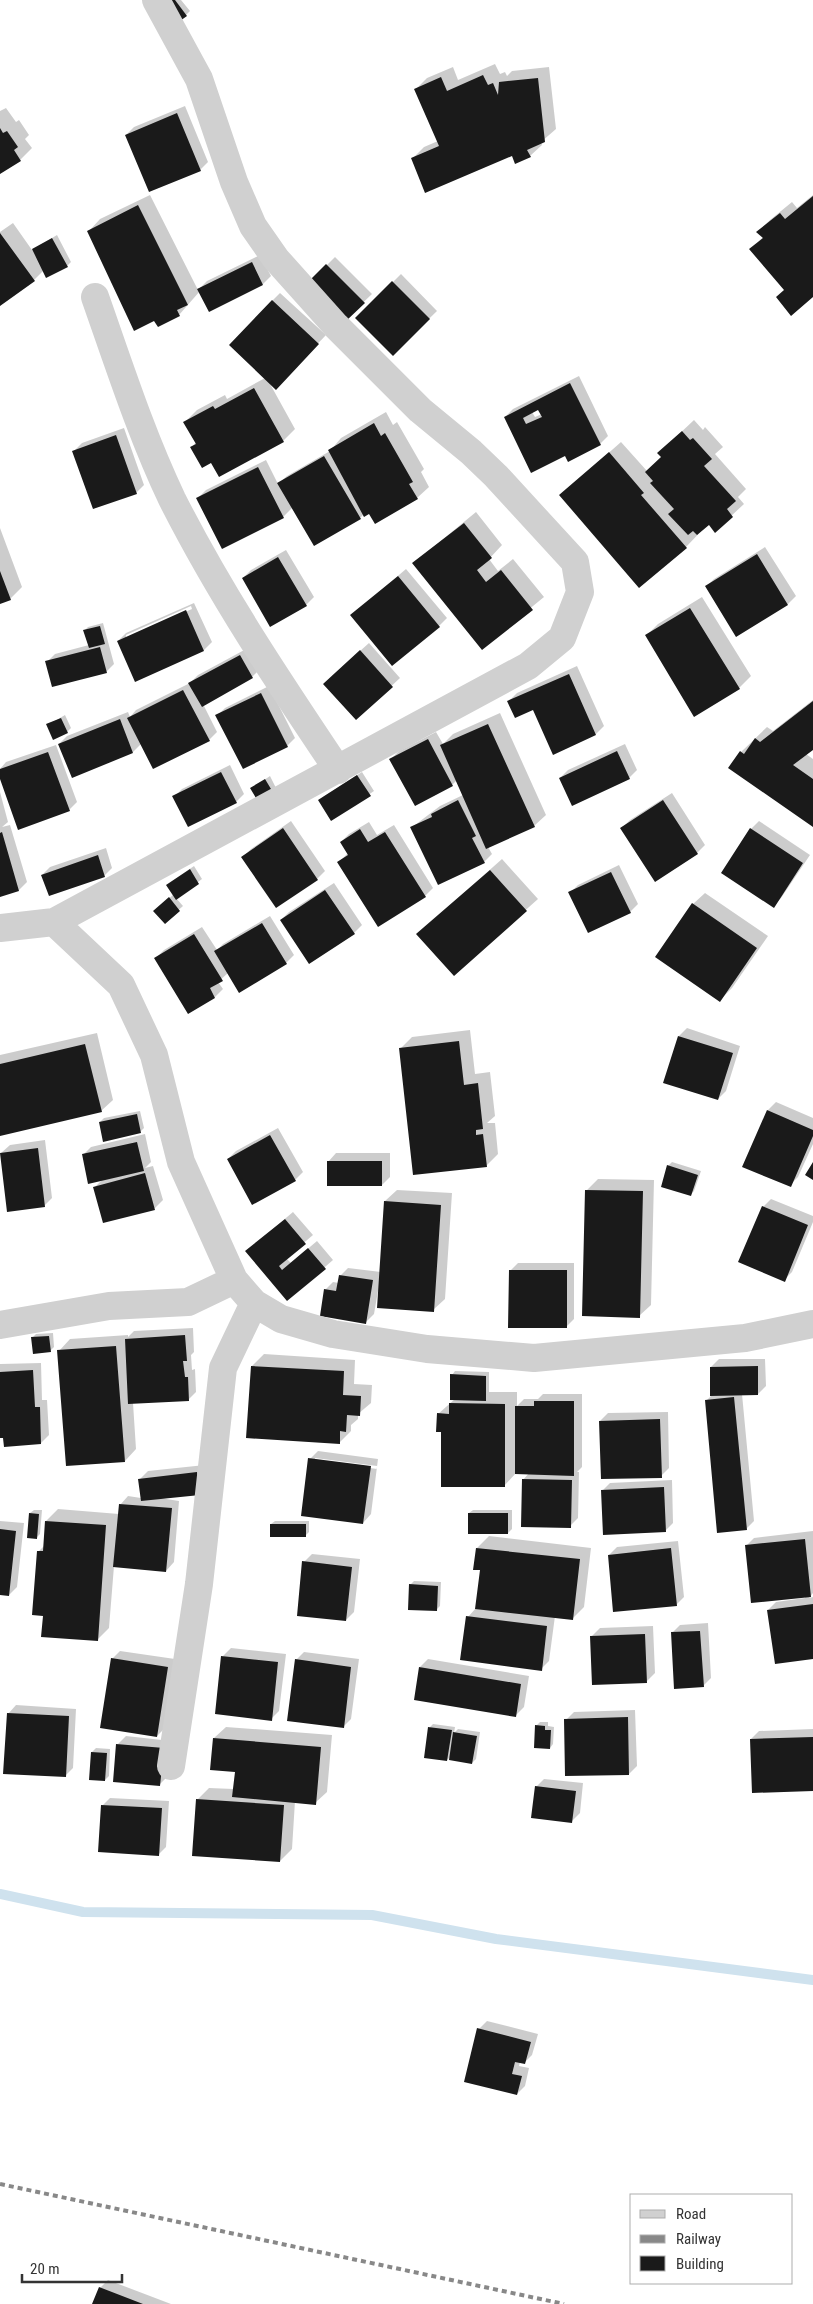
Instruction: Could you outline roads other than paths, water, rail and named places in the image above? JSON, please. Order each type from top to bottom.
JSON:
[{"type":"street","points":[[0,928],[54,922],[528,666],[562,638],[580,592],[575,562],[496,476],[471,452],[420,410],[336,326],[276,259],[253,226],[234,182],[199,79],[156,0]]},
{"type":"street","points":[[95,297],[143,432],[172,498],[203,558],[253,643],[338,770]]},
{"type":"street","points":[[54,922],[121,984],[154,1055],[181,1162],[234,1280],[254,1303],[282,1319],[333,1334],[427,1349],[534,1358],[745,1338],[813,1324]]},
{"type":"street","points":[[0,1325],[109,1306],[188,1302],[234,1280]]},
{"type":"street","points":[[171,1766],[199,1584],[222,1368],[254,1303]]},
{"type":"waterway","points":[[0,1894],[83,1912],[372,1915],[496,1939],[813,1980]]},
{"type":"railway","points":[[0,2184],[564,2304]]}]
